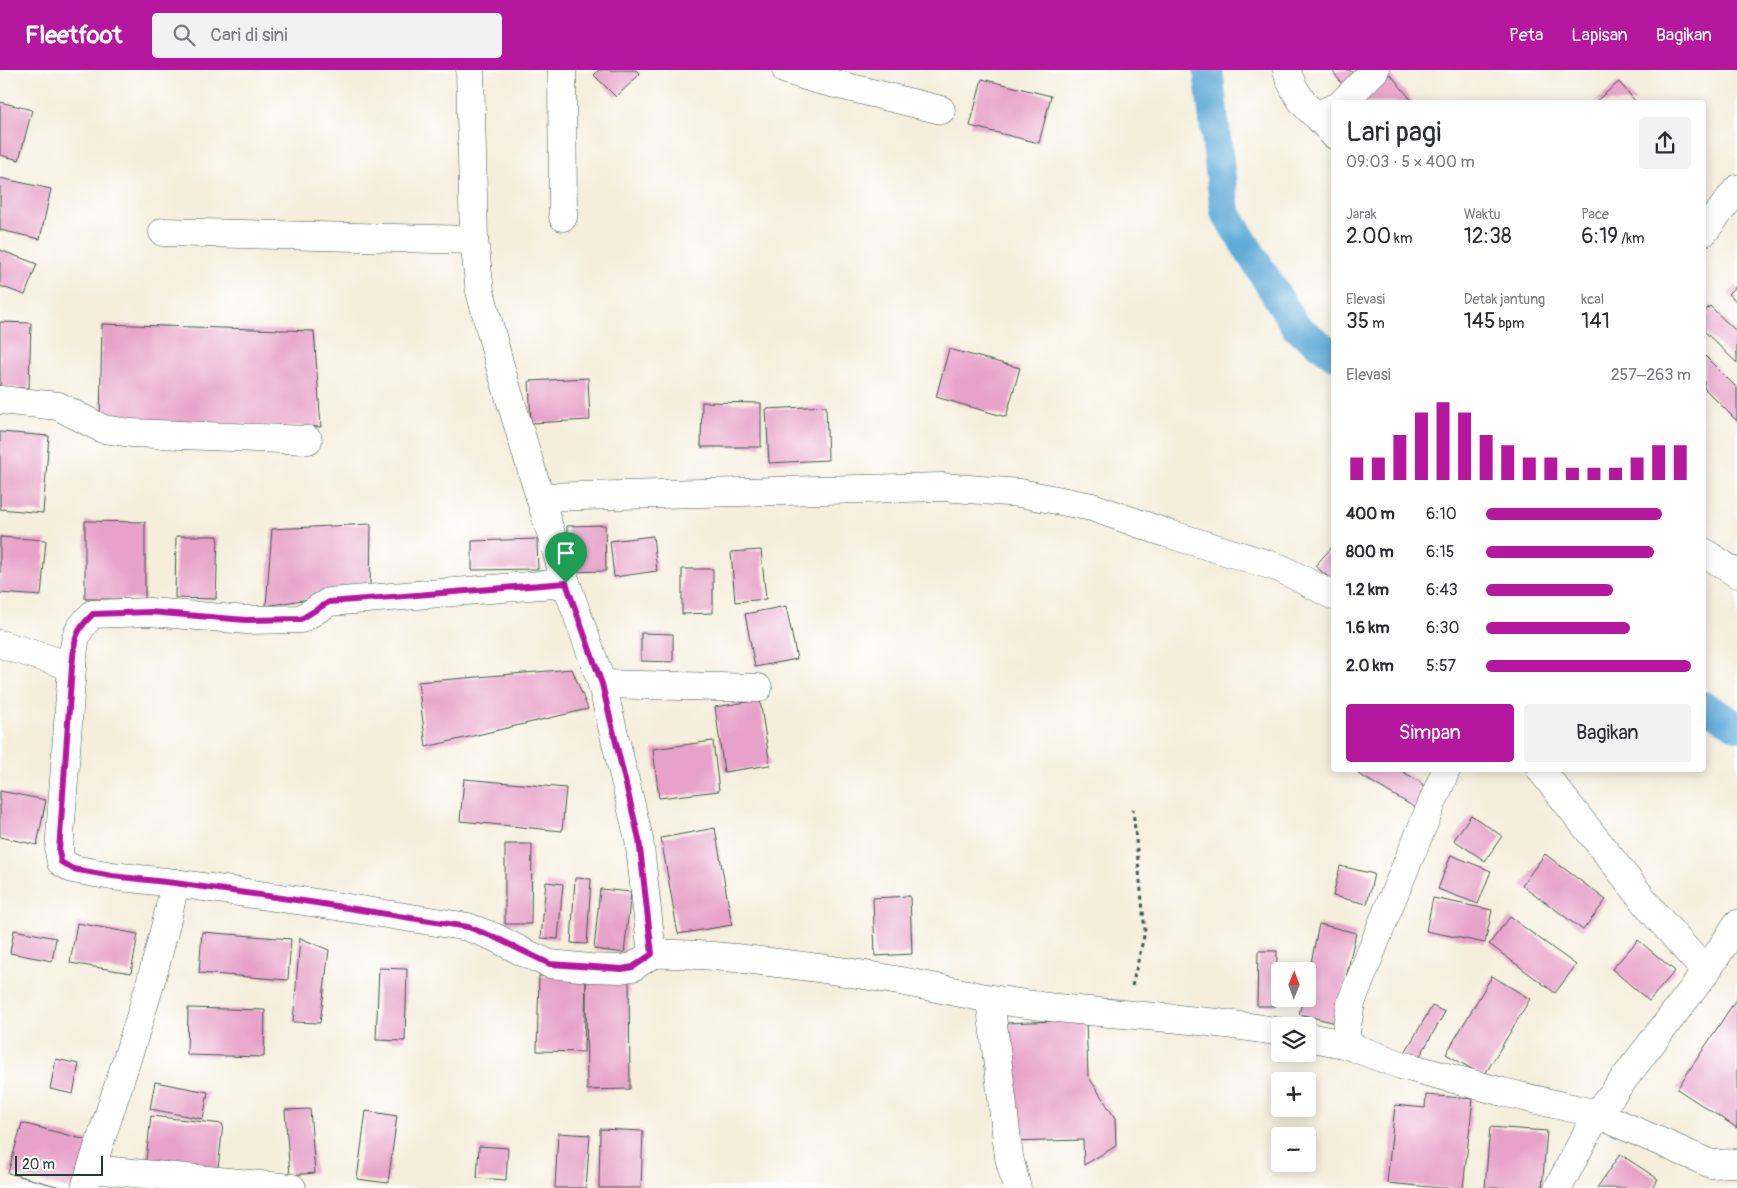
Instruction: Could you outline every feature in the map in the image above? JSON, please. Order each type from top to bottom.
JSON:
[{"type":"street","points":[[470,70],[474,240],[480,291],[500,366],[566,583],[602,684],[639,839],[652,954]]},
{"type":"street","points":[[562,70],[563,217]]},
{"type":"street","points":[[786,70],[941,110]]},
{"type":"street","points":[[1287,70],[1289,79],[1307,109],[1325,111],[1331,127]]},
{"type":"street","points":[[1345,100],[1375,70]]},
{"type":"street","points":[[1706,229],[1737,189]]},
{"type":"street","points":[[163,232],[474,240]]},
{"type":"street","points":[[0,400],[58,406],[103,429],[131,433],[308,440]]},
{"type":"street","points":[[540,497],[942,487],[1020,493],[1092,507],[1166,533],[1280,568],[1331,594]]},
{"type":"street","points":[[1706,553],[1737,574]]},
{"type":"street","points":[[566,583],[329,602],[301,619],[246,620],[150,612],[93,614],[80,627],[75,640],[59,851],[61,862],[73,869],[112,876],[310,902],[468,927],[494,937],[550,964],[622,969],[633,967],[652,954],[670,953],[721,956],[828,969],[908,982],[990,999],[1271,1030]]},
{"type":"street","points":[[0,644],[72,666]]},
{"type":"street","points":[[602,684],[758,688]]},
{"type":"street","points":[[1344,1044],[1351,1003],[1445,772]]},
{"type":"street","points":[[1543,772],[1654,913],[1706,972]]},
{"type":"street","points":[[175,883],[162,941],[144,1004],[88,1179],[292,1188]]},
{"type":"street","points":[[1558,1188],[1597,1114],[1706,972],[1737,924]]},
{"type":"street","points":[[990,999],[1009,1157],[1017,1188]]},
{"type":"street","points":[[1316,1039],[1344,1044],[1401,1065],[1597,1114],[1712,1164],[1737,1162]]},
{"type":"path","points":[[1126,1013],[1145,932],[1132,809]]},
{"type":"building","points":[[599,70],[636,70],[640,74],[616,97],[594,75]]},
{"type":"building","points":[[1332,70],[1350,70],[1356,78],[1344,87]]},
{"type":"building","points":[[1390,74],[1411,100],[1357,100]]},
{"type":"building","points":[[982,79],[1051,96],[1039,143],[970,126]]},
{"type":"building","points":[[1619,82],[1634,100],[1597,100]]},
{"type":"building","points":[[0,102],[32,110],[19,160],[0,155]]},
{"type":"building","points":[[0,178],[51,189],[40,239],[0,230]]},
{"type":"building","points":[[0,250],[37,264],[25,295],[0,286]]},
{"type":"building","points":[[1737,285],[1737,302],[1728,294]]},
{"type":"building","points":[[1710,306],[1737,332],[1737,363],[1706,333],[1706,310]]},
{"type":"building","points":[[0,322],[31,323],[29,388],[0,387]]},
{"type":"building","points":[[102,324],[314,331],[321,427],[100,421]]},
{"type":"building","points":[[949,349],[1020,368],[1006,417],[936,397]]},
{"type":"building","points":[[1706,357],[1737,388],[1737,421],[1706,390]]},
{"type":"building","points":[[588,378],[590,420],[531,423],[529,381]]},
{"type":"building","points":[[702,402],[761,403],[761,447],[701,447]]},
{"type":"building","points":[[826,406],[828,460],[769,463],[766,409]]},
{"type":"building","points":[[0,432],[49,436],[43,513],[0,509]]},
{"type":"building","points":[[85,521],[145,522],[145,599],[85,599]]},
{"type":"building","points":[[371,524],[370,589],[266,606],[272,529]]},
{"type":"building","points":[[605,525],[606,571],[568,572],[567,526]]},
{"type":"building","points":[[176,536],[218,536],[216,599],[175,598]]},
{"type":"building","points":[[653,536],[657,571],[614,577],[610,541]]},
{"type":"building","points":[[0,537],[46,540],[41,596],[0,593]]},
{"type":"building","points":[[537,539],[538,569],[472,570],[472,541]]},
{"type":"building","points":[[1331,548],[1331,579],[1315,566]]},
{"type":"building","points":[[761,550],[766,599],[735,602],[731,552]]},
{"type":"building","points":[[682,569],[713,569],[713,613],[682,614]]},
{"type":"building","points":[[786,606],[797,659],[755,667],[745,614]]},
{"type":"building","points":[[641,633],[673,634],[673,662],[641,661]]},
{"type":"building","points":[[572,669],[588,709],[426,747],[418,682]]},
{"type":"building","points":[[760,700],[770,765],[724,772],[715,707]]},
{"type":"building","points":[[713,741],[719,791],[659,798],[653,749]]},
{"type":"building","points":[[1359,772],[1403,772],[1420,782],[1426,791],[1416,808],[1358,774]]},
{"type":"building","points":[[464,779],[566,788],[562,831],[460,821]]},
{"type":"building","points":[[0,791],[46,800],[37,845],[0,837]]},
{"type":"building","points":[[1471,815],[1502,836],[1485,861],[1454,840]]},
{"type":"building","points":[[715,828],[732,925],[678,934],[661,838]]},
{"type":"building","points":[[505,844],[532,844],[531,924],[505,924]]},
{"type":"building","points":[[1545,854],[1606,900],[1583,930],[1522,885]]},
{"type":"building","points":[[1451,855],[1491,871],[1478,904],[1438,889]]},
{"type":"building","points":[[1340,866],[1374,874],[1367,904],[1333,896]]},
{"type":"building","points":[[575,878],[591,879],[587,944],[571,943]]},
{"type":"building","points":[[546,882],[563,884],[558,939],[541,938]]},
{"type":"building","points":[[600,889],[631,892],[624,953],[594,949]]},
{"type":"building","points":[[910,896],[912,954],[875,956],[873,898]]},
{"type":"building","points":[[1433,898],[1492,910],[1485,943],[1426,931]]},
{"type":"building","points":[[1510,917],[1576,965],[1555,993],[1489,944]]},
{"type":"building","points":[[77,923],[138,934],[131,973],[70,963]]},
{"type":"building","points":[[1319,924],[1356,933],[1336,1023],[1299,1014],[1301,1008],[1316,1008],[1316,962],[1311,962]]},
{"type":"building","points":[[14,930],[56,938],[52,961],[10,953]]},
{"type":"building","points":[[202,932],[291,939],[288,980],[199,973]]},
{"type":"building","points":[[300,938],[329,950],[320,1023],[293,1022]]},
{"type":"building","points":[[1638,940],[1675,971],[1649,1001],[1612,969]]},
{"type":"building","points":[[1258,951],[1277,951],[1277,962],[1271,962],[1271,1006],[1257,1006]]},
{"type":"building","points":[[379,968],[407,969],[405,1041],[376,1040]]},
{"type":"building","points":[[539,976],[586,977],[584,1052],[537,1051]]},
{"type":"building","points":[[1492,976],[1530,999],[1484,1076],[1446,1054]]},
{"type":"building","points":[[586,981],[629,981],[630,1089],[587,1090]]},
{"type":"building","points":[[1737,998],[1737,1128],[1677,1089]]},
{"type":"building","points":[[1432,1006],[1445,1012],[1416,1063],[1403,1056]]},
{"type":"building","points":[[188,1008],[265,1010],[264,1057],[187,1055]]},
{"type":"building","points":[[1086,1020],[1088,1076],[1115,1118],[1116,1146],[1084,1165],[1083,1140],[1010,1142],[1005,1023]]},
{"type":"building","points":[[56,1059],[79,1064],[73,1094],[50,1089]]},
{"type":"building","points":[[155,1082],[208,1092],[203,1119],[150,1109]]},
{"type":"building","points":[[1426,1095],[1473,1099],[1463,1188],[1387,1183],[1395,1105],[1425,1108]]},
{"type":"building","points":[[310,1109],[315,1173],[290,1175],[285,1110]]},
{"type":"building","points":[[366,1111],[397,1116],[388,1183],[357,1179]]},
{"type":"building","points":[[151,1116],[223,1124],[217,1177],[145,1168]]},
{"type":"building","points":[[22,1123],[94,1142],[82,1188],[64,1188],[8,1173]]},
{"type":"building","points":[[1490,1127],[1547,1131],[1542,1188],[1485,1188]]},
{"type":"building","points":[[600,1129],[643,1131],[641,1188],[599,1188]]},
{"type":"building","points":[[558,1133],[590,1135],[586,1188],[555,1188]]},
{"type":"building","points":[[479,1146],[508,1148],[506,1180],[477,1178]]},
{"type":"building","points":[[1620,1154],[1658,1179],[1652,1188],[1597,1188]]},
{"type":"waterway","points":[[1208,70],[1225,212],[1296,327],[1331,353]]},
{"type":"waterway","points":[[1706,707],[1737,726]]},
{"type":"route","points":[[566,583],[602,684],[639,839],[652,954],[633,967],[622,969],[590,968],[550,964],[494,937],[468,927],[310,902],[112,876],[73,869],[61,862],[59,851],[63,786],[75,640],[80,627],[93,614],[150,612],[246,620],[301,619],[329,602],[566,583]]}]
